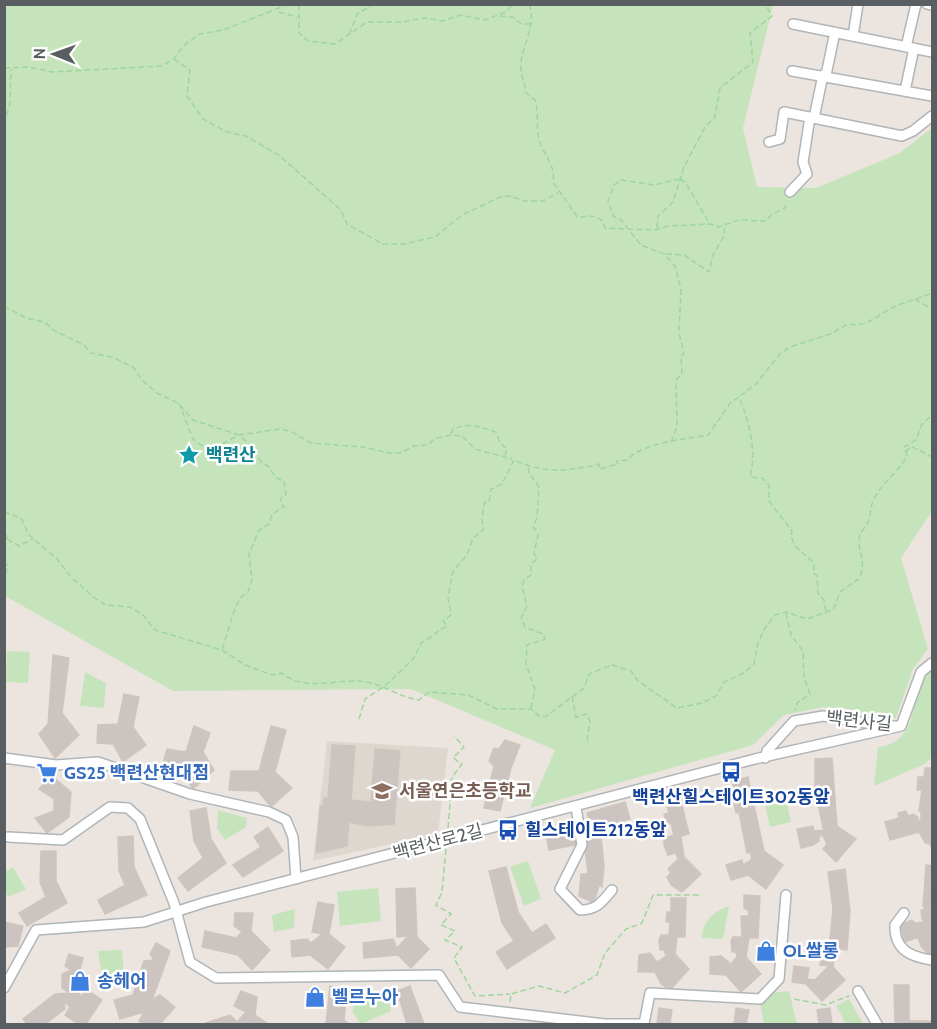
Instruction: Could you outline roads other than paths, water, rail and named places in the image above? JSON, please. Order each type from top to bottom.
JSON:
[{"type":"street","points":[[853,36],[858,4]]},
{"type":"street","points":[[905,91],[916,4]]},
{"type":"street","points":[[927,4],[933,5]]},
{"type":"street","points":[[794,24],[933,52]]},
{"type":"street","points":[[790,192],[807,174],[803,162],[812,118],[835,33]]},
{"type":"street","points":[[792,71],[825,75],[933,96]]},
{"type":"street","points":[[769,142],[780,139],[784,112],[902,136],[914,131],[933,116]]},
{"type":"street","name":"백련사길","points":[[765,758],[767,751],[793,722],[823,716],[885,726],[902,726],[921,672],[933,663]]},
{"type":"street","name":"백련산로2길","points":[[4,988],[36,930],[144,922],[296,879],[755,759],[902,726]]},
{"type":"street","points":[[4,758],[57,765],[98,762],[190,794],[269,812],[286,820],[293,837],[296,879]]},
{"type":"street","points":[[8,837],[63,840],[110,807],[128,808],[140,819],[177,912],[190,962],[216,978],[439,975],[460,1006],[605,1024],[644,1024],[650,993],[760,999],[779,979],[786,895]]},
{"type":"street","points":[[576,807],[582,845],[560,889],[580,910],[597,907],[612,890]]},
{"type":"street","points":[[904,913],[895,925],[898,945],[908,954],[933,960]]},
{"type":"street","points":[[855,993],[877,1024]]},
{"type":"place","name":"백련산","points":[[189,455]]},
{"type":"place","name":"백련산힐스테이트302동앞","points":[[731,772]]},
{"type":"place","name":"GS25 백련산현대점","points":[[47,773]]},
{"type":"place","name":"서울연은초등학교","points":[[382,791]]},
{"type":"place","name":"힐스테이트212동앞","points":[[508,830]]},
{"type":"place","name":"OL쌀롱","points":[[766,951]]},
{"type":"place","name":"송헤어","points":[[80,981]]},
{"type":"place","name":"벨르누아","points":[[315,997]]}]
